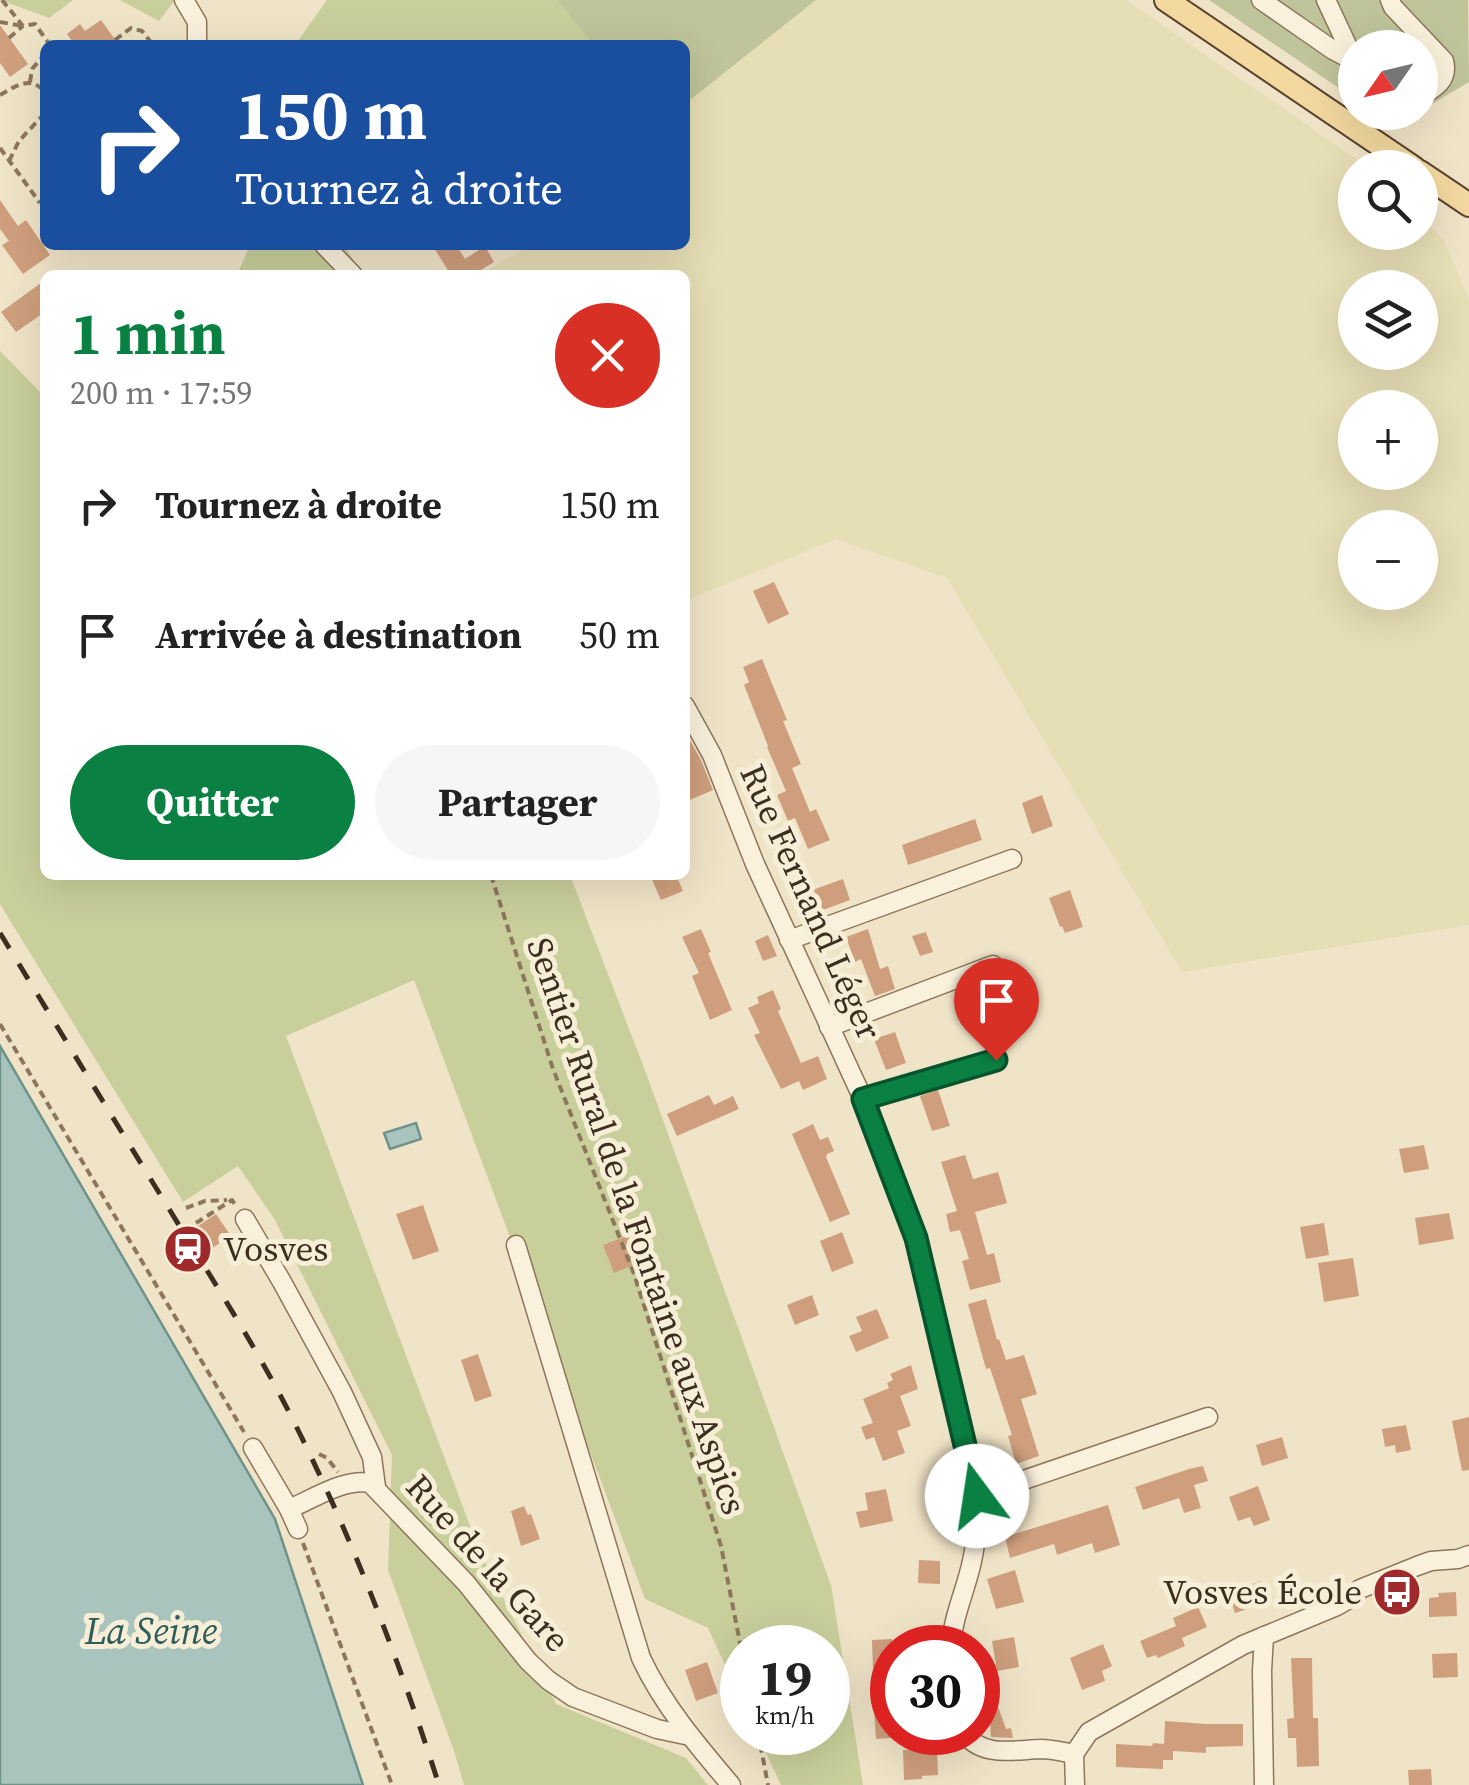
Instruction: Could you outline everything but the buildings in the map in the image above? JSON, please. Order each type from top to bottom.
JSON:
[{"type":"main road","points":[[1166,0],[1387,150]]},
{"type":"main road","points":[[1438,184],[1469,205]]},
{"type":"street","points":[[184,0],[197,22],[197,40]]},
{"type":"street","points":[[1261,0],[1338,53]]},
{"type":"street","points":[[1326,0],[1340,30]]},
{"type":"street","points":[[1390,0],[1415,30]]},
{"type":"street","points":[[1438,55],[1446,70],[1438,84]]},
{"type":"street","points":[[329,250],[349,270]]},
{"type":"street","name":"Rue Fernand Léger","points":[[690,715],[712,755],[755,864],[863,1099],[916,1238],[977,1496],[972,1560],[954,1625]]},
{"type":"street","points":[[789,940],[1012,860]]},
{"type":"street","points":[[829,1027],[993,965]]},
{"type":"street","points":[[863,1099],[996,1060]]},
{"type":"street","points":[[245,1219],[342,1392],[372,1457],[376,1487]]},
{"type":"street","points":[[516,1245],[640,1658],[654,1686],[731,1785]]},
{"type":"street","points":[[977,1496],[1208,1417]]},
{"type":"street","points":[[253,1448],[298,1530]]},
{"type":"street","name":"Rue de la Gare","points":[[289,1509],[345,1485],[364,1481],[376,1487],[466,1583],[528,1661],[548,1680],[573,1697],[657,1729],[690,1736]]},
{"type":"street","points":[[1074,1785],[1074,1754],[1089,1732],[1242,1645],[1337,1606],[1360,1588],[1431,1561],[1469,1555]]},
{"type":"street","points":[[1264,1636],[1264,1785]]},
{"type":"street","points":[[1000,1752],[1045,1749],[1074,1754]]},
{"type":"path","points":[[2,0],[23,26]]},
{"type":"path","points":[[0,22],[35,24],[46,40]]},
{"type":"path","points":[[9,38],[23,26]]},
{"type":"path","points":[[115,40],[132,28],[142,31],[148,40]]},
{"type":"path","points":[[30,82],[32,69],[40,60]]},
{"type":"path","points":[[0,95],[21,83],[40,86]]},
{"type":"path","points":[[10,161],[18,141],[40,118]]},
{"type":"path","points":[[0,148],[40,204]]},
{"type":"path","name":"Sentier Rural de la Fontaine aux Aspics","points":[[493,880],[552,1069],[634,1274],[722,1546],[737,1625]]},
{"type":"path","points":[[0,1024],[253,1448]]},
{"type":"path","points":[[186,1208],[204,1201],[232,1200]]},
{"type":"path","points":[[196,1223],[216,1210]]},
{"type":"path","points":[[319,1454],[334,1464],[345,1485]]},
{"type":"path","points":[[298,1530],[392,1785]]},
{"type":"path","points":[[762,1755],[768,1785]]},
{"type":"shaded area","points":[[816,0],[1126,0],[1343,150],[1338,150],[1338,250],[1438,250],[1438,234],[1445,242],[1469,300],[1469,925],[1182,972],[947,578],[836,539],[690,599],[690,270],[488,270],[522,250],[690,250],[690,100]]},
{"type":"green space","points":[[0,0],[73,0],[49,18]]},
{"type":"green space","points":[[120,0],[175,0],[159,21]]},
{"type":"green space","points":[[327,0],[557,0],[589,40],[299,40]]},
{"type":"green space","points":[[557,0],[816,0],[690,100],[690,40],[589,40]]},
{"type":"green space","points":[[1209,0],[1468,0],[1469,82],[1438,100],[1438,30],[1338,30],[1338,87]]},
{"type":"green space","points":[[248,250],[347,250],[360,270],[239,270]]},
{"type":"green space","points":[[0,351],[40,392],[40,880],[572,880],[831,1585],[837,1625],[720,1625],[720,1654],[708,1628],[645,1599],[414,980],[286,1036],[478,1547],[556,1704],[686,1758],[708,1785],[464,1785],[388,1570],[392,1455],[275,1220],[238,1166],[183,1202],[0,904]]},
{"type":"green space","points":[[850,1704],[863,1785],[781,1785],[767,1755],[850,1755]]},
{"type":"water","name":"La Seine","points":[[0,1046],[275,1519],[363,1785],[0,1785]]},
{"type":"water","points":[[416,1123],[421,1139],[390,1149],[384,1133]]},
{"type":"railway","points":[[0,933],[236,1317],[293,1420],[373,1600],[439,1785]]},
{"type":"place","name":"Vosves","points":[[188,1249]]},
{"type":"place","name":"Vosves École","points":[[1397,1592]]},
{"type":"route","points":[[977,1496],[916,1238],[863,1099],[996,1060]]}]
